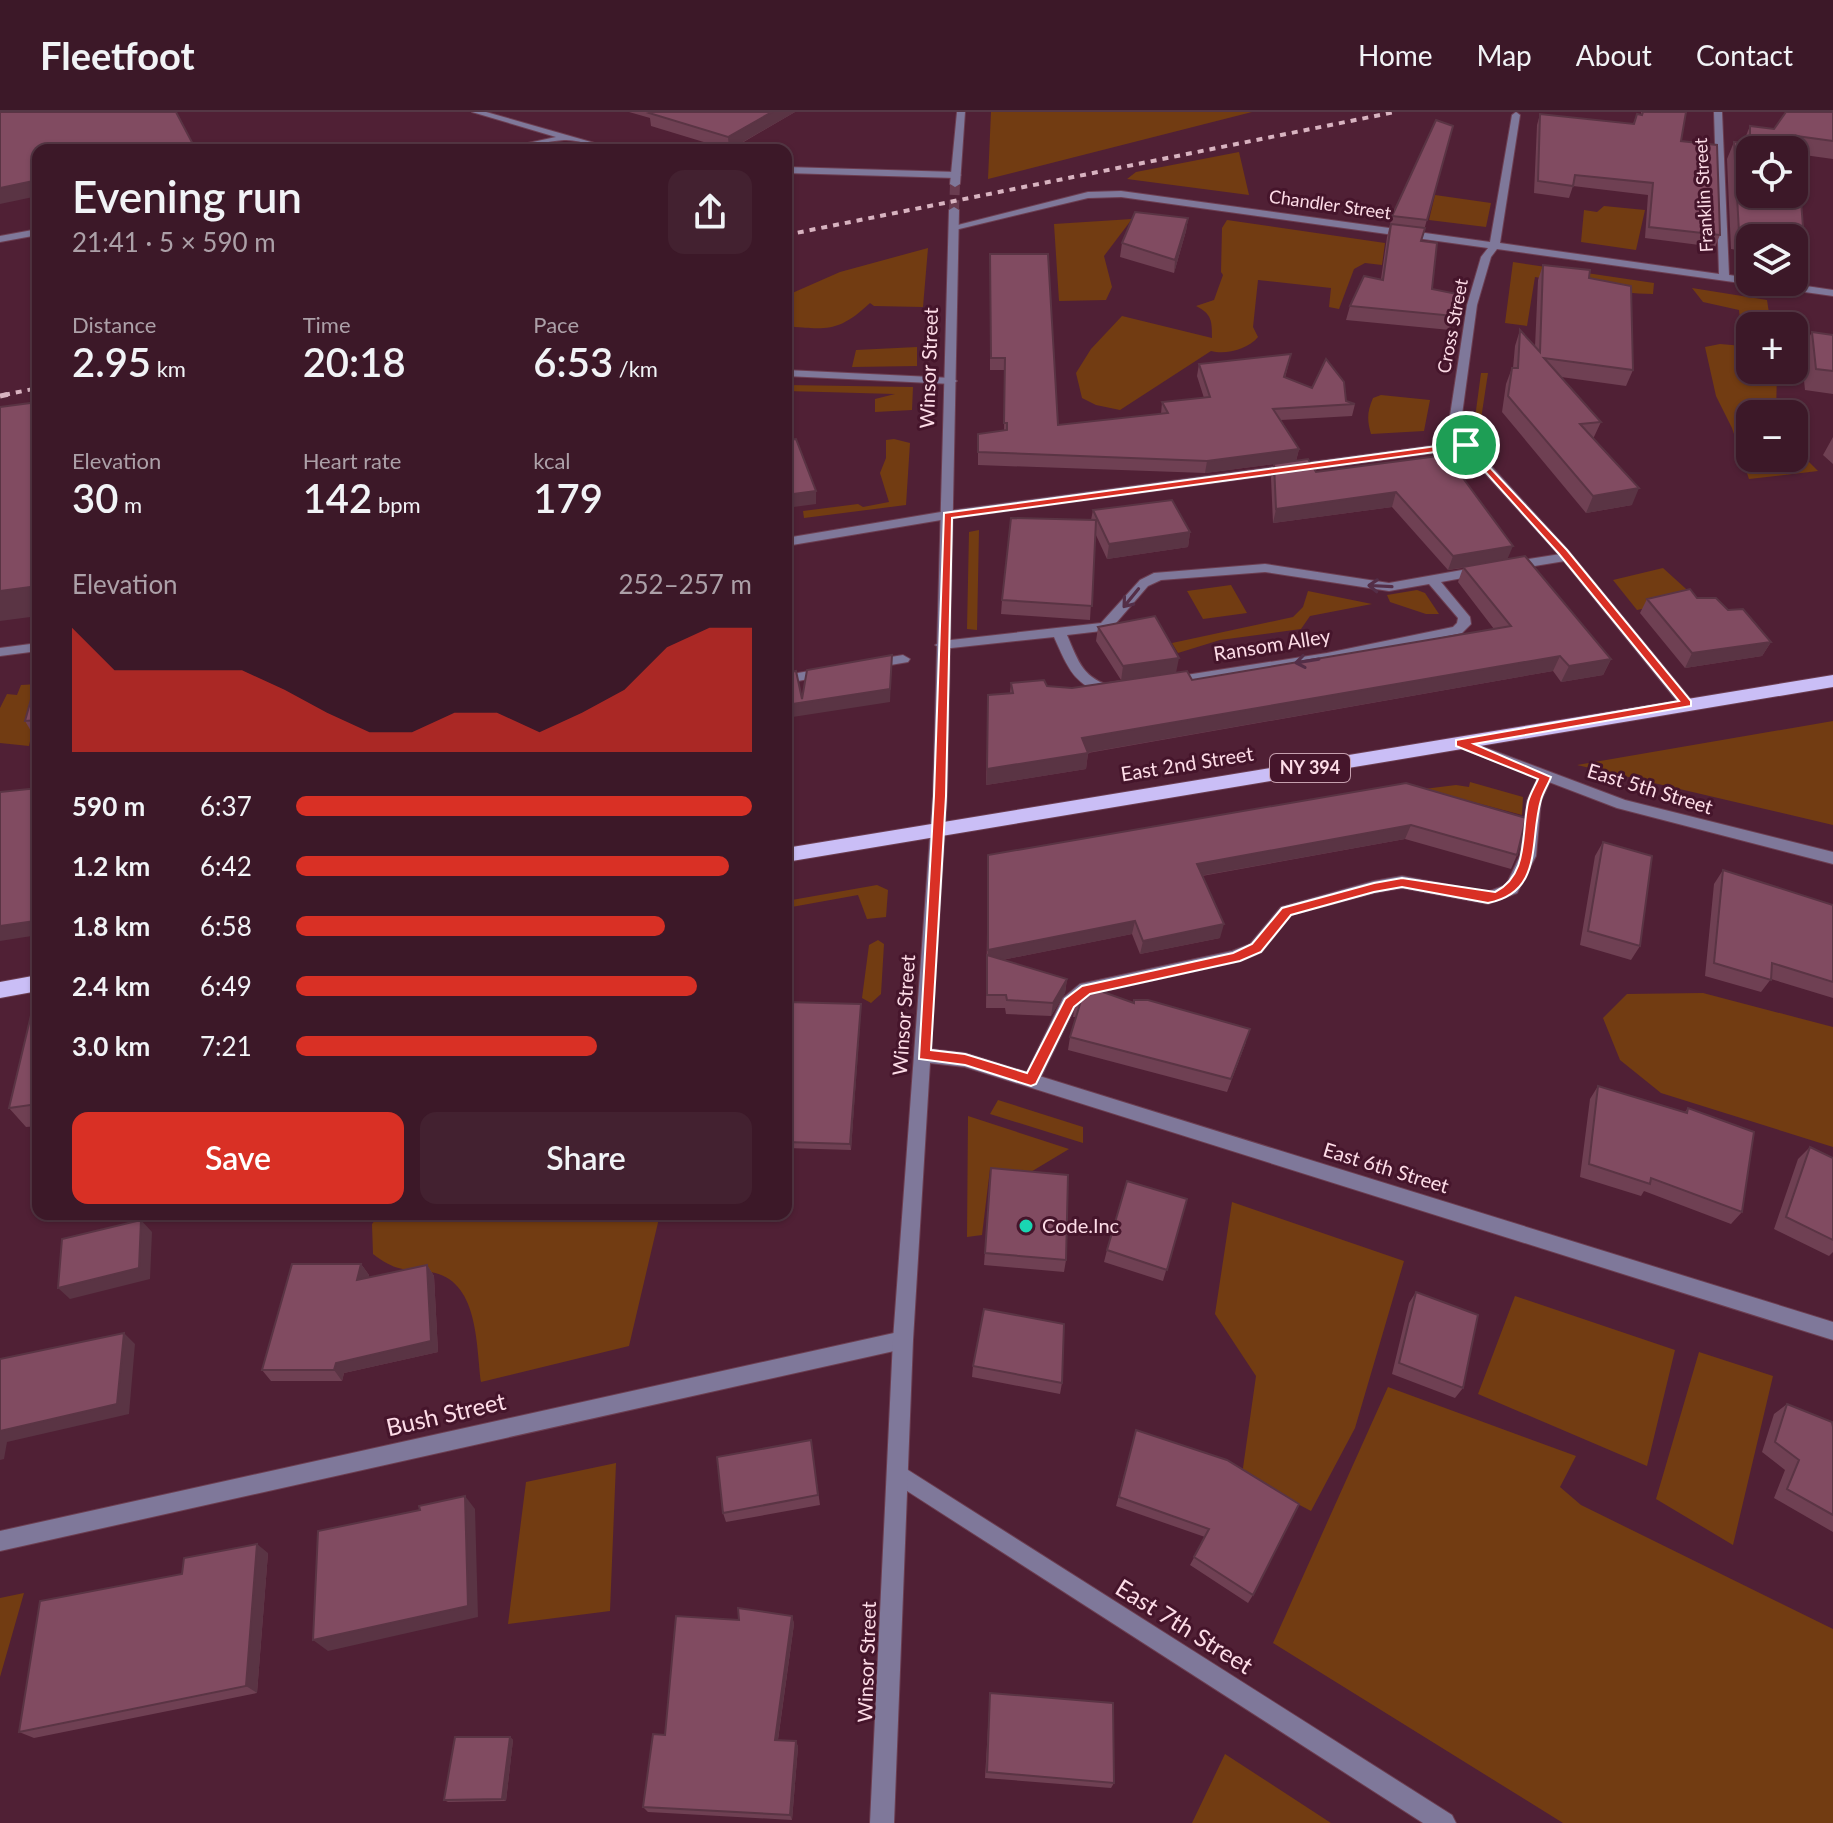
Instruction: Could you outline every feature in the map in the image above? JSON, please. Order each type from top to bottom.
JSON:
[{"type":"main road","name":"East 2nd Street","points":[[792,854],[1833,681]]},
{"type":"main road","points":[[0,990],[32,984]]},
{"type":"street","points":[[476,112],[590,144]]},
{"type":"street","points":[[792,170],[956,180],[961,112]]},
{"type":"street","name":"Franklin Street","points":[[1718,112],[1724,277]]},
{"type":"street","name":"Cross Street","points":[[1516,115],[1495,244],[1486,257],[1472,305],[1454,412],[1455,422],[1466,445],[1567,557],[1687,704]]},
{"type":"street","points":[[532,144],[564,138]]},
{"type":"street","name":"Chandler Street","points":[[954,218],[1088,195],[1121,194],[1736,279]]},
{"type":"street","name":"Winsor Street","points":[[882,1823],[903,1340],[938,829],[954,218]]},
{"type":"street","points":[[0,239],[32,233]]},
{"type":"street","points":[[1808,289],[1833,293]]},
{"type":"street","points":[[792,373],[952,381]]},
{"type":"street","points":[[792,541],[947,515],[1466,445]]},
{"type":"street","points":[[942,645],[1105,627],[1144,583],[1158,576],[1254,567],[1380,587],[1567,557]]},
{"type":"street","name":"Ransom Alley","points":[[1154,684],[1327,657],[1457,630],[1464,624],[1464,617],[1433,580]]},
{"type":"street","points":[[1059,633],[1077,675],[1104,690],[1127,688]]},
{"type":"street","points":[[0,652],[32,648]]},
{"type":"street","points":[[864,666],[903,659]]},
{"type":"street","points":[[792,678],[848,668]]},
{"type":"street","name":"East 5th Street","points":[[1460,743],[1635,808],[1833,858]]},
{"type":"street","points":[[1031,1080],[1069,1003],[1086,989],[1235,957],[1256,948],[1286,911],[1374,887],[1402,882],[1488,898],[1512,889],[1528,856],[1534,801],[1545,777]]},
{"type":"street","name":"East 6th Street","points":[[924,1055],[965,1060],[1031,1080],[1833,1331]]},
{"type":"street","name":"Bush Street","points":[[0,1541],[903,1340]]},
{"type":"street","name":"East 7th Street","points":[[897,1473],[1444,1823]]},
{"type":"shaded area","points":[[991,112],[1252,112],[988,179]]},
{"type":"shaded area","points":[[1239,152],[1249,195],[1127,179],[1136,172]]},
{"type":"shaded area","points":[[1435,195],[1491,203],[1486,227],[1429,220]]},
{"type":"shaded area","points":[[1604,206],[1645,210],[1636,250],[1581,242],[1584,210],[1597,212]]},
{"type":"shaded area","points":[[1132,219],[1104,256],[1112,287],[1106,300],[1059,301],[1054,224]]},
{"type":"shaded area","points":[[1227,220],[1385,243],[1382,265],[1365,263],[1354,269],[1339,309],[1329,307],[1331,288],[1258,280],[1253,327],[1258,337],[1249,345],[1230,351],[1211,351],[1120,410],[1096,405],[1082,398],[1076,373],[1091,349],[1122,316],[1212,338],[1210,319],[1196,306],[1214,300],[1223,275],[1222,228]]},
{"type":"shaded area","points":[[928,248],[923,307],[874,306],[870,303],[850,319],[832,327],[792,326],[792,293],[840,272]]},
{"type":"shaded area","points":[[1513,262],[1654,283],[1653,294],[1535,277],[1527,326],[1505,323]]},
{"type":"shaded area","points":[[1692,288],[1767,300],[1769,312],[1739,312],[1703,302]]},
{"type":"shaded area","points":[[1736,345],[1736,384],[1777,384],[1776,400],[1736,400],[1736,440],[1716,396],[1705,347]]},
{"type":"shaded area","points":[[917,347],[917,366],[852,367],[856,350]]},
{"type":"shaded area","points":[[1481,373],[1488,373],[1479,432],[1497,454],[1490,453],[1473,433]]},
{"type":"shaded area","points":[[792,385],[913,387],[912,410],[875,412],[875,399],[895,394],[792,391]]},
{"type":"shaded area","points":[[1381,395],[1430,400],[1424,431],[1371,434],[1368,420],[1370,408],[1373,398]]},
{"type":"shaded area","points":[[886,440],[910,443],[906,505],[804,518],[803,511],[889,502],[880,473],[886,458]]},
{"type":"shaded area","points":[[1808,461],[1818,471],[1749,479],[1747,472],[1808,472]]},
{"type":"shaded area","points":[[979,530],[977,630],[967,629],[969,532]]},
{"type":"shaded area","points":[[1663,568],[1696,598],[1637,610],[1613,580]]},
{"type":"shaded area","points":[[1231,585],[1247,613],[1203,619],[1187,591]]},
{"type":"shaded area","points":[[1417,590],[1425,593],[1439,614],[1426,614],[1390,602],[1387,595]]},
{"type":"shaded area","points":[[1308,591],[1372,604],[1310,616],[1301,629],[1220,640],[1178,653],[1172,643],[1293,617],[1303,607]]},
{"type":"shaded area","points":[[32,684],[29,746],[0,743],[0,708],[7,694],[17,695],[21,685]]},
{"type":"shaded area","points":[[1833,721],[1833,825],[1577,765]]},
{"type":"shaded area","points":[[1470,782],[1523,797],[1522,815],[1424,789],[1456,785],[1469,787]]},
{"type":"shaded area","points":[[877,885],[888,890],[886,917],[867,919],[858,895],[792,907],[792,900]]},
{"type":"shaded area","points":[[878,940],[884,944],[881,994],[871,1003],[862,998],[869,945]]},
{"type":"shaded area","points":[[1703,993],[1833,1027],[1833,1147],[1661,1093],[1620,1060],[1603,1018],[1627,994]]},
{"type":"shaded area","points":[[998,1100],[1083,1127],[1083,1143],[990,1114]]},
{"type":"shaded area","points":[[968,1116],[1069,1149],[1024,1176],[990,1169],[982,1235],[967,1237]]},
{"type":"shaded area","points":[[1232,1202],[1404,1261],[1355,1428],[1311,1511],[1242,1475],[1256,1376],[1215,1314]]},
{"type":"shaded area","points":[[375,1220],[659,1220],[629,1346],[481,1382],[472,1316],[458,1287],[446,1277],[394,1266],[381,1260],[373,1254],[372,1224]]},
{"type":"shaded area","points":[[1515,1296],[1675,1350],[1647,1466],[1478,1394]]},
{"type":"shaded area","points":[[1699,1352],[1773,1376],[1733,1545],[1656,1499]]},
{"type":"shaded area","points":[[1388,1387],[1576,1456],[1560,1487],[1581,1505],[1833,1629],[1833,1823],[1563,1823],[1273,1643]]},
{"type":"shaded area","points":[[616,1463],[610,1611],[508,1624],[526,1482]]},
{"type":"shaded area","points":[[24,1593],[0,1677],[0,1598]]},
{"type":"shaded area","points":[[1225,1754],[1331,1823],[1192,1823]]},
{"type":"building","points":[[0,112],[176,112],[193,144],[32,144],[32,181],[0,188]]},
{"type":"building","points":[[772,112],[728,137],[649,113]]},
{"type":"building","points":[[1643,112],[1686,112],[1681,141],[1717,145],[1720,235],[1649,227],[1653,183],[1575,175],[1573,186],[1538,181],[1540,114],[1634,124],[1637,114],[1642,115]]},
{"type":"building","points":[[1786,112],[1833,112],[1833,141],[1808,136],[1750,136],[1750,126],[1774,129]]},
{"type":"building","points":[[1436,120],[1453,126],[1427,220],[1392,216]]},
{"type":"building","points":[[1738,208],[1802,208],[1803,224],[1739,224]]},
{"type":"building","points":[[1135,212],[1188,218],[1175,260],[1122,243]]},
{"type":"building","points":[[1391,224],[1425,228],[1421,241],[1437,243],[1432,289],[1457,294],[1454,316],[1350,306],[1364,276],[1383,280]]},
{"type":"building","points":[[990,254],[1048,254],[1058,425],[1168,413],[1162,402],[1210,397],[1199,364],[1291,354],[1284,377],[1312,388],[1326,359],[1344,382],[1346,401],[1355,404],[1273,409],[1299,449],[1207,461],[978,452],[978,434],[1007,430],[1007,423],[1004,423],[1005,358],[991,358]]},
{"type":"building","points":[[1543,265],[1590,270],[1589,278],[1631,286],[1633,370],[1544,358],[1601,422],[1580,424],[1639,488],[1593,496],[1508,396],[1512,368],[1518,368],[1520,330],[1540,352]]},
{"type":"building","points":[[1812,332],[1833,335],[1833,371],[1816,369]]},
{"type":"building","points":[[32,403],[32,587],[0,591],[0,407]]},
{"type":"building","points":[[792,439],[796,439],[816,491],[792,494]]},
{"type":"building","points":[[1446,455],[1513,546],[1453,556],[1396,492],[1276,509],[1274,464],[1308,459],[1316,472]]},
{"type":"building","points":[[1172,500],[1190,532],[1109,544],[1093,510]]},
{"type":"building","points":[[1011,518],[1096,520],[1092,606],[1002,600]]},
{"type":"building","points":[[1525,556],[1611,659],[1569,666],[1560,656],[1082,738],[1088,753],[987,769],[988,695],[1013,693],[1011,683],[1044,680],[1047,686],[1072,688],[1187,671],[1192,680],[1511,626],[1463,567]]},
{"type":"building","points":[[1690,589],[1697,598],[1716,598],[1728,610],[1743,609],[1771,642],[1692,653],[1647,599]]},
{"type":"building","points":[[1155,616],[1179,658],[1123,666],[1098,627]]},
{"type":"building","points":[[892,655],[890,689],[792,704],[792,672],[796,671],[802,699],[807,670]]},
{"type":"building","points":[[32,696],[32,720],[25,721]]},
{"type":"building","points":[[1406,783],[1526,818],[1517,855],[1411,825],[1197,864],[1224,924],[1143,941],[1135,921],[988,950],[988,855]]},
{"type":"building","points":[[32,789],[32,921],[0,926],[0,792]]},
{"type":"building","points":[[1603,842],[1652,856],[1640,946],[1588,931]]},
{"type":"building","points":[[1723,870],[1833,905],[1833,982],[1772,963],[1771,980],[1714,963]]},
{"type":"building","points":[[987,955],[1067,979],[1053,1003],[1007,1000],[1006,995],[987,995]]},
{"type":"building","points":[[1089,987],[1134,1003],[1134,1000],[1148,1000],[1250,1029],[1231,1079],[1070,1037],[1080,1004],[1075,1004]]},
{"type":"building","points":[[792,1002],[861,1004],[850,1144],[792,1142]]},
{"type":"building","points":[[32,1011],[32,1105],[9,1108]]},
{"type":"building","points":[[1598,1086],[1687,1113],[1688,1108],[1754,1132],[1742,1212],[1651,1178],[1650,1184],[1589,1164]]},
{"type":"building","points":[[1810,1147],[1833,1158],[1833,1240],[1786,1217]]},
{"type":"building","name":"Code.Inc","points":[[991,1168],[1068,1175],[1066,1260],[985,1253]]},
{"type":"building","points":[[1127,1181],[1187,1199],[1167,1270],[1107,1250]]},
{"type":"building","points":[[141,1220],[139,1268],[58,1288],[62,1239]]},
{"type":"building","points":[[292,1264],[361,1264],[357,1280],[427,1265],[431,1341],[336,1363],[334,1370],[262,1370]]},
{"type":"building","points":[[1416,1292],[1478,1315],[1463,1388],[1399,1363]]},
{"type":"building","points":[[984,1309],[1064,1324],[1062,1383],[973,1366]]},
{"type":"building","points":[[124,1333],[117,1404],[0,1431],[0,1359]]},
{"type":"building","points":[[1787,1404],[1832,1422],[1833,1515],[1787,1489],[1799,1460],[1775,1442]]},
{"type":"building","points":[[1136,1430],[1227,1460],[1299,1504],[1253,1595],[1194,1557],[1209,1529],[1119,1497]]},
{"type":"building","points":[[811,1440],[818,1495],[723,1513],[717,1457]]},
{"type":"building","points":[[465,1496],[468,1606],[313,1640],[318,1531],[420,1510],[419,1506]]},
{"type":"building","points":[[257,1544],[246,1686],[19,1732],[40,1601],[182,1574],[184,1558]]},
{"type":"building","points":[[738,1608],[792,1616],[775,1740],[796,1741],[790,1815],[643,1807],[653,1734],[665,1735],[676,1616],[739,1620]]},
{"type":"building","points":[[990,1693],[1113,1703],[1114,1783],[987,1772]]},
{"type":"building","points":[[455,1737],[510,1737],[502,1799],[444,1800]]},
{"type":"tunnel","points":[[954,210],[955,184]]},
{"type":"railway","points":[[792,234],[1395,112]]},
{"type":"railway","points":[[4,395],[32,389]]},
{"type":"railway","points":[[0,396],[14,393]]},
{"type":"place","name":"Code.Inc","points":[[1026,1226]]},
{"type":"route","points":[[1466,445],[1563,552],[1687,704],[1460,743],[1545,777],[1534,801],[1528,856],[1512,889],[1497,896],[1488,898],[1402,882],[1374,887],[1286,911],[1256,948],[1235,957],[1086,989],[1069,1003],[1031,1080],[965,1060],[924,1055],[940,796],[947,515],[1466,445]]}]
